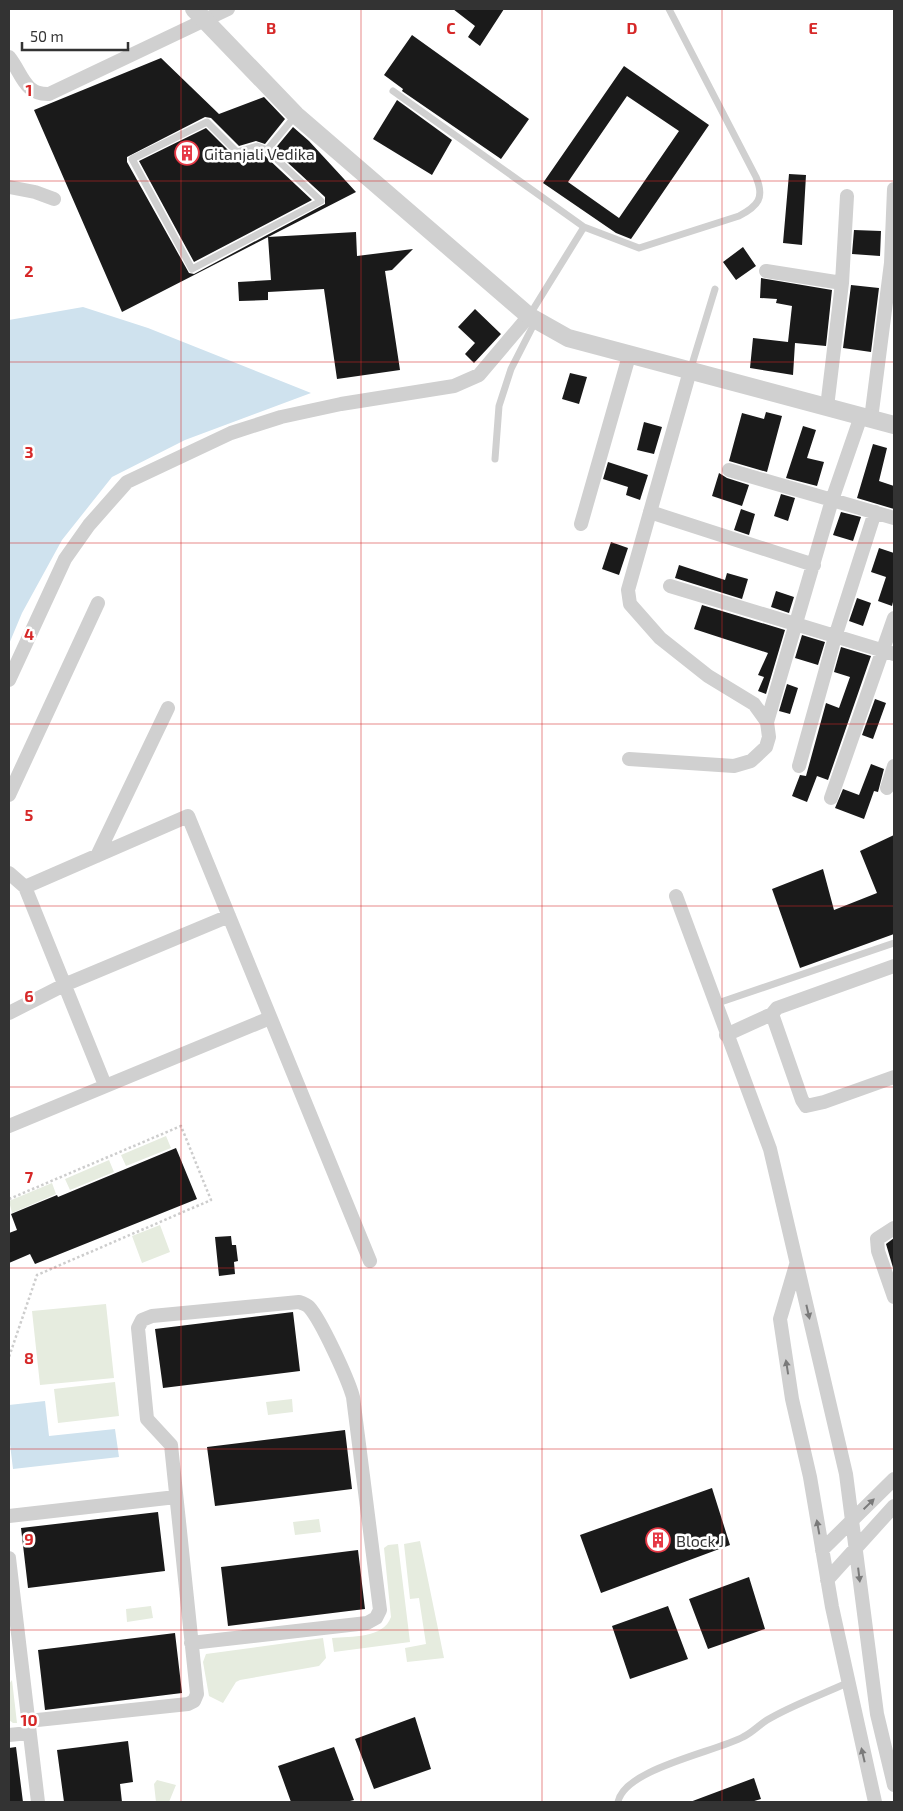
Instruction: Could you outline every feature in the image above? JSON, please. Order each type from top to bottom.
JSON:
[{"type":"street","points":[[9,57],[28,88],[38,94],[49,94],[200,15],[228,9]]},
{"type":"street","points":[[200,15],[296,115],[532,318],[568,338],[629,356],[894,425]]},
{"type":"street","points":[[9,187],[34,192],[54,199]]},
{"type":"street","points":[[630,759],[734,766],[751,762],[766,747],[769,737],[767,722],[832,500],[866,418],[891,263],[894,189]]},
{"type":"street","points":[[827,407],[842,283],[847,196]]},
{"type":"street","points":[[766,271],[842,283]]},
{"type":"street","points":[[9,680],[65,559],[89,525],[127,482],[231,433],[281,417],[341,404],[454,386],[467,381],[479,375],[532,318]]},
{"type":"street","points":[[581,524],[629,356]]},
{"type":"street","points":[[690,371],[628,590],[630,604],[660,638],[708,676],[754,704],[767,722]]},
{"type":"street","points":[[728,470],[894,518]]},
{"type":"street","points":[[650,512],[814,565]]},
{"type":"street","points":[[799,766],[835,637],[875,512]]},
{"type":"street","points":[[670,586],[794,626],[888,652]]},
{"type":"street","points":[[9,795],[98,603]]},
{"type":"street","points":[[831,798],[888,652],[894,618]]},
{"type":"street","points":[[97,856],[168,708]]},
{"type":"street","points":[[887,788],[894,766]]},
{"type":"street","points":[[25,887],[188,816],[370,1261]]},
{"type":"street","points":[[9,873],[25,887],[105,1086]]},
{"type":"street","points":[[676,896],[726,1035],[770,1149],[846,1474],[877,1714],[889,1749],[894,1786]]},
{"type":"street","points":[[9,1013],[64,985],[229,916]]},
{"type":"street","points":[[726,1035],[772,1014],[777,1008],[894,966]]},
{"type":"street","points":[[772,1014],[802,1100],[806,1106],[824,1102],[894,1077]]},
{"type":"street","points":[[9,1126],[270,1018]]},
{"type":"street","points":[[894,1228],[877,1239],[878,1251],[894,1297]]},
{"type":"street","points":[[796,1264],[780,1319],[792,1399],[810,1477],[847,1683],[875,1802]]},
{"type":"street","points":[[9,1735],[29,1727],[188,1704],[194,1700],[197,1694],[191,1643],[170,1445],[147,1419],[138,1328],[142,1320],[152,1316],[299,1302],[308,1306],[349,1384],[353,1397],[380,1610],[376,1618],[367,1624],[191,1643]]},
{"type":"street","points":[[822,1550],[894,1479]]},
{"type":"street","points":[[9,1516],[176,1497]]},
{"type":"street","points":[[827,1580],[856,1551],[894,1506]]},
{"type":"street","points":[[9,1565],[38,1802]]},
{"type":"lane","points":[[393,91],[584,228],[639,248],[739,216],[754,208],[760,198],[760,187],[756,177],[669,9]]},
{"type":"lane","points":[[267,150],[296,115]]},
{"type":"lane","points":[[207,122],[237,152],[257,146],[267,150],[321,201],[192,269],[132,159],[207,122]]},
{"type":"lane","points":[[495,459],[500,406],[511,369],[532,318],[584,228]]},
{"type":"lane","points":[[690,371],[715,289]]},
{"type":"lane","points":[[715,1004],[894,943]]},
{"type":"lane","points":[[618,1802],[618,1797],[630,1784],[646,1774],[743,1737],[767,1720],[847,1683]]},
{"type":"path","points":[[9,1199],[182,1126],[211,1200],[37,1275],[9,1356]]},
{"type":"shaded area","points":[[166,1136],[171,1148],[126,1166],[121,1155]]},
{"type":"shaded area","points":[[109,1160],[114,1172],[70,1190],[65,1179]]},
{"type":"shaded area","points":[[52,1183],[56,1194],[12,1213],[9,1201]]},
{"type":"shaded area","points":[[160,1225],[170,1252],[142,1263],[132,1236]]},
{"type":"shaded area","points":[[106,1304],[114,1378],[40,1385],[32,1311]]},
{"type":"shaded area","points":[[115,1382],[119,1416],[58,1423],[54,1389]]},
{"type":"shaded area","points":[[292,1399],[293,1412],[268,1415],[266,1402]]},
{"type":"shaded area","points":[[319,1519],[321,1532],[295,1535],[293,1522]]},
{"type":"shaded area","points":[[420,1541],[444,1658],[407,1662],[405,1648],[426,1644],[419,1598],[410,1599],[404,1544]]},
{"type":"shaded area","points":[[398,1544],[410,1642],[334,1652],[332,1638],[374,1633],[387,1624],[391,1617],[384,1548],[388,1545]]},
{"type":"shaded area","points":[[151,1606],[153,1618],[127,1622],[126,1609]]},
{"type":"shaded area","points":[[323,1638],[326,1658],[319,1666],[240,1680],[236,1682],[223,1703],[209,1696],[203,1662],[206,1654]]},
{"type":"shaded area","points":[[12,1680],[17,1723],[9,1720],[9,1684]]},
{"type":"shaded area","points":[[157,1780],[176,1785],[169,1802],[156,1802],[154,1784]]},
{"type":"water","points":[[83,307],[148,328],[311,393],[185,440],[112,477],[62,540],[22,613],[9,644],[9,320]]},
{"type":"water","points":[[45,1401],[49,1436],[115,1429],[119,1457],[13,1469],[9,1436],[9,1405]]},
{"type":"building","points":[[453,9],[504,9],[480,46],[468,37],[475,26]]},
{"type":"building","points":[[412,35],[529,119],[501,159],[402,91],[403,89],[384,75]]},
{"type":"building","points":[[161,58],[219,114],[264,97],[285,119],[265,144],[256,141],[239,146],[211,118],[205,117],[127,157],[127,162],[189,273],[194,274],[325,204],[325,197],[274,150],[293,127],[309,141],[356,192],[122,312],[34,110]]},
{"type":"building","points":[[624,66],[709,125],[631,239],[616,233],[543,183]],"holes":[[[627,96],[679,131],[619,218],[568,182]]]},
{"type":"building","points":[[397,100],[452,140],[432,175],[373,139]]},
{"type":"building","points":[[206,128],[235,157],[257,152],[264,155],[312,200],[194,262],[139,161]]},
{"type":"building","points":[[789,174],[806,175],[802,245],[783,243]]},
{"type":"building","points":[[854,230],[881,231],[880,256],[852,254]]},
{"type":"building","points":[[356,232],[357,256],[413,249],[392,270],[385,271],[400,370],[337,379],[324,289],[268,292],[268,300],[239,301],[238,282],[271,280],[268,237]]},
{"type":"building","points":[[743,247],[756,266],[736,280],[723,262]]},
{"type":"building","points":[[761,278],[832,290],[826,346],[795,343],[793,375],[750,368],[753,338],[788,342],[792,306],[776,303],[777,299],[760,298]]},
{"type":"building","points":[[851,285],[879,288],[871,352],[843,348]]},
{"type":"building","points":[[475,309],[501,334],[474,363],[465,354],[475,343],[458,327]]},
{"type":"building","points":[[570,373],[587,377],[579,404],[562,399]]},
{"type":"building","points":[[766,412],[782,416],[767,472],[729,461],[742,413],[764,419]]},
{"type":"building","points":[[644,422],[662,427],[654,454],[637,450]]},
{"type":"building","points":[[803,426],[816,430],[807,458],[824,462],[817,486],[786,478]]},
{"type":"building","points":[[873,444],[887,448],[879,481],[894,486],[894,509],[857,498]]},
{"type":"building","points":[[608,462],[648,475],[640,500],[626,495],[628,487],[603,479]]},
{"type":"building","points":[[719,473],[727,478],[749,485],[742,506],[712,496]]},
{"type":"building","points":[[781,494],[795,498],[788,521],[774,516]]},
{"type":"building","points":[[741,509],[755,514],[749,535],[734,530]]},
{"type":"building","points":[[841,512],[861,517],[853,541],[833,535]]},
{"type":"building","points":[[611,542],[628,548],[619,575],[602,569]]},
{"type":"building","points":[[879,548],[894,553],[894,598],[892,606],[878,601],[886,577],[871,572]]},
{"type":"building","points":[[679,565],[725,580],[727,573],[748,579],[742,599],[675,578]]},
{"type":"building","points":[[776,591],[794,597],[789,613],[771,607]]},
{"type":"building","points":[[857,598],[871,603],[863,626],[849,621]]},
{"type":"building","points":[[702,605],[785,630],[766,694],[758,691],[764,677],[758,675],[768,653],[694,629]]},
{"type":"building","points":[[802,635],[825,642],[818,665],[795,658]]},
{"type":"building","points":[[841,647],[871,656],[828,780],[817,776],[807,802],[792,796],[800,775],[806,776],[826,703],[839,708],[850,677],[834,672]]},
{"type":"building","points":[[787,684],[798,688],[790,714],[779,711]]},
{"type":"building","points":[[875,699],[886,703],[873,739],[862,735]]},
{"type":"building","points":[[871,764],[884,769],[878,792],[874,791],[864,819],[835,808],[843,789],[859,795]]},
{"type":"building","points":[[894,835],[894,934],[800,968],[772,889],[823,869],[834,910],[877,893],[860,851]]},
{"type":"building","points":[[176,1148],[197,1199],[35,1264],[30,1254],[9,1263],[9,1233],[17,1230],[11,1214],[57,1195],[58,1197]]},
{"type":"building","points":[[231,1236],[232,1245],[236,1245],[238,1261],[234,1262],[235,1274],[219,1276],[215,1237]]},
{"type":"building","points":[[894,1238],[894,1271],[886,1244]]},
{"type":"building","points":[[293,1312],[300,1371],[163,1388],[155,1329]]},
{"type":"building","points":[[345,1430],[352,1489],[215,1506],[207,1447]]},
{"type":"building","name":"Block J","points":[[712,1488],[730,1545],[601,1593],[580,1535]]},
{"type":"building","points":[[158,1512],[165,1571],[28,1588],[21,1528]]},
{"type":"building","points":[[358,1550],[365,1609],[228,1626],[221,1567]]},
{"type":"building","points":[[749,1577],[765,1629],[708,1649],[689,1599]]},
{"type":"building","points":[[668,1606],[688,1659],[630,1679],[612,1626]]},
{"type":"building","points":[[175,1633],[182,1693],[45,1710],[38,1650]]},
{"type":"building","points":[[415,1717],[431,1769],[374,1789],[355,1739]]},
{"type":"building","points":[[128,1741],[133,1782],[120,1784],[122,1802],[64,1802],[57,1750]]},
{"type":"building","points":[[16,1747],[23,1802],[9,1802],[9,1748]]},
{"type":"building","points":[[334,1747],[354,1800],[346,1802],[291,1802],[278,1766]]},
{"type":"building","points":[[754,1778],[761,1799],[751,1802],[690,1802]]},
{"type":"place","name":"Gitanjali Vedika","points":[[187,153]]},
{"type":"place","name":"Block J","points":[[658,1540]]}]
